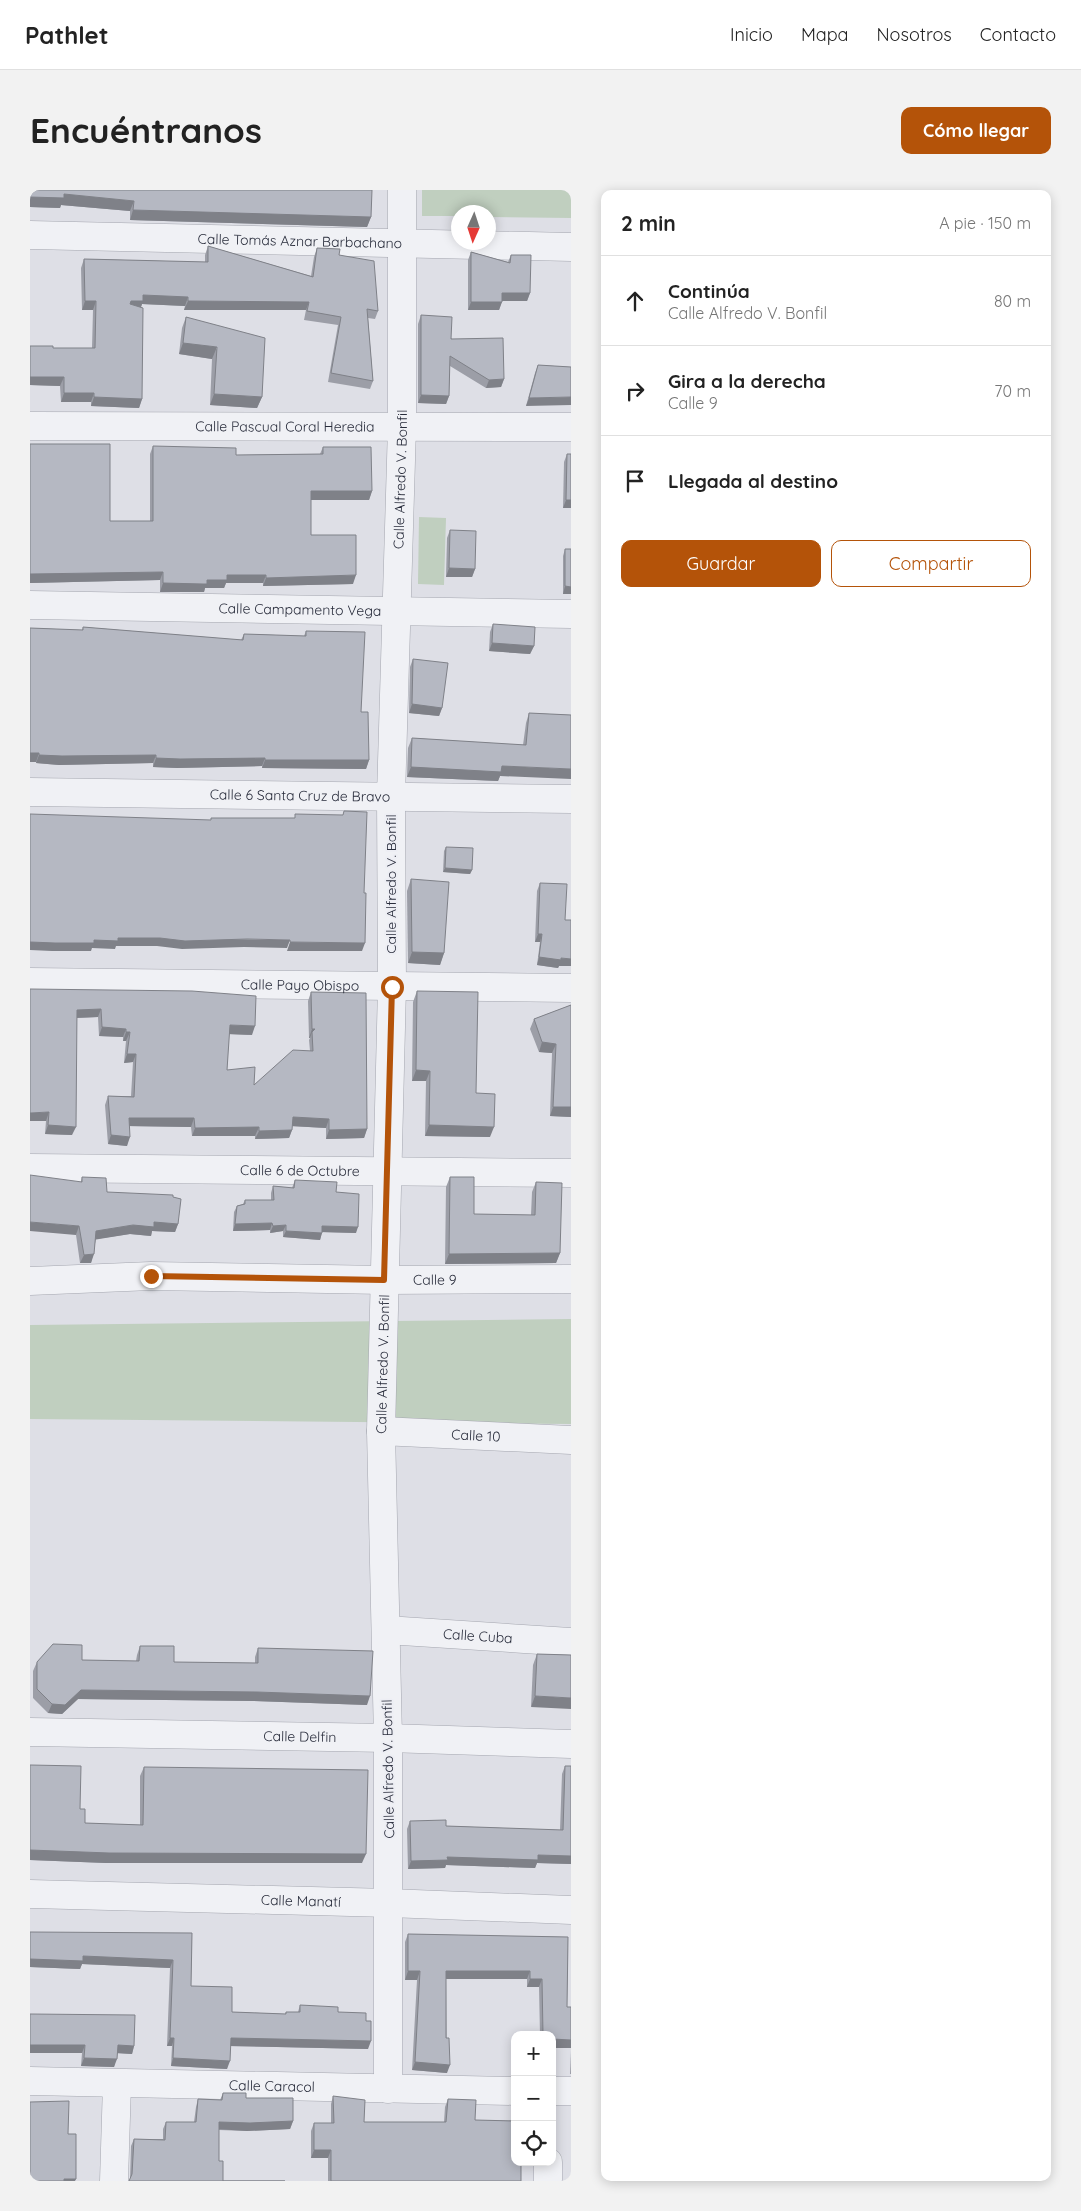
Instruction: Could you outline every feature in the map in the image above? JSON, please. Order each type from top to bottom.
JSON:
[{"type":"street","name":"Calle Alfredo V. Bonfil","points":[[388,2089],[388,1738],[381,1431],[392,987],[391,796],[402,427],[402,190]]},
{"type":"street","name":"Calle Tomás Aznar Barbachano","points":[[30,235],[571,247]]},
{"type":"street","name":"Calle Pascual Coral Heredia","points":[[30,426],[571,427]]},
{"type":"street","name":"Calle Campamento Vega","points":[[30,605],[571,614]]},
{"type":"street","name":"Calle 6 Santa Cruz de Bravo","points":[[30,792],[571,799]]},
{"type":"street","name":"Calle Payo Obispo","points":[[30,982],[571,988]]},
{"type":"street","name":"Calle 6 de Octubre","points":[[30,1168],[571,1173]]},
{"type":"street","name":"Calle 9","points":[[30,1281],[151,1276],[384,1280],[571,1279]]},
{"type":"street","name":"Calle 10","points":[[381,1431],[571,1440]]},
{"type":"street","name":"Calle Cuba","points":[[386,1630],[571,1642]]},
{"type":"street","name":"Calle Delfin","points":[[30,1732],[388,1738],[571,1744]]},
{"type":"street","name":"Calle Manatí","points":[[30,1894],[389,1903],[571,1910]]},
{"type":"street","name":"Calle Caracol","points":[[30,2081],[511,2091]]},
{"type":"street","points":[[114,2181],[118,2084]]},
{"type":"street","points":[[556,2091],[571,2091]]},
{"type":"street","points":[[548,2166],[548,2181]]},
{"type":"green space","points":[[422,190],[571,190],[571,218],[496,217],[496,205],[451,205],[451,216],[422,216]]},
{"type":"green space","points":[[419,517],[446,518],[444,585],[418,584]]},
{"type":"green space","points":[[571,1319],[571,1424],[30,1419],[30,1325]]},
{"type":"building","points":[[30,190],[372,190],[371,217],[133,210],[134,201],[64,194],[64,198],[30,197]]},
{"type":"building","points":[[208,246],[313,277],[317,248],[340,249],[339,255],[374,261],[378,311],[367,309],[373,381],[331,373],[341,317],[307,311],[309,302],[188,301],[188,297],[143,295],[143,301],[131,301],[130,304],[143,308],[142,399],[94,397],[94,393],[64,393],[64,377],[30,377],[30,346],[95,348],[96,301],[85,301],[84,259],[208,262]]},
{"type":"building","points":[[471,252],[510,263],[511,255],[531,255],[530,293],[502,293],[502,302],[471,302]]},
{"type":"building","points":[[421,315],[452,317],[451,339],[503,338],[504,379],[489,380],[450,356],[449,396],[421,395]]},
{"type":"building","points":[[186,317],[265,338],[262,397],[214,394],[217,347],[183,343]]},
{"type":"building","points":[[538,365],[571,367],[571,397],[529,398]]},
{"type":"building","points":[[30,444],[110,444],[110,521],[153,521],[153,446],[236,448],[236,455],[323,454],[323,447],[371,447],[372,491],[311,491],[311,535],[356,535],[356,575],[266,578],[266,575],[227,575],[227,580],[207,580],[207,584],[203,584],[163,583],[163,572],[30,574]]},
{"type":"building","points":[[567,454],[571,454],[571,500],[566,500]]},
{"type":"building","points":[[450,530],[476,531],[475,569],[449,568]]},
{"type":"building","points":[[565,549],[571,549],[571,587],[565,586]]},
{"type":"building","points":[[493,624],[535,627],[534,646],[492,643]]},
{"type":"building","points":[[83,627],[243,640],[244,634],[306,636],[306,631],[365,632],[361,712],[368,712],[369,760],[180,759],[156,758],[156,755],[62,756],[30,753],[30,628],[83,630]]},
{"type":"building","points":[[413,659],[448,663],[442,708],[412,704]]},
{"type":"building","points":[[529,713],[571,715],[571,769],[502,766],[501,772],[411,767],[412,738],[526,745]]},
{"type":"building","points":[[344,811],[367,812],[364,893],[366,893],[365,943],[290,942],[290,940],[247,939],[185,941],[160,938],[118,938],[118,941],[94,940],[94,943],[30,942],[30,814],[211,820],[211,818],[295,818],[295,814],[343,815]]},
{"type":"building","points":[[446,847],[473,848],[472,870],[445,868]]},
{"type":"building","points":[[411,879],[449,882],[444,953],[412,952]]},
{"type":"building","points":[[540,883],[567,884],[565,920],[571,920],[571,959],[561,958],[561,960],[539,957],[542,934],[538,934]]},
{"type":"building","points":[[30,989],[192,991],[256,996],[255,1026],[230,1025],[227,1070],[255,1067],[254,1085],[293,1050],[313,1051],[312,1032],[315,1029],[312,1029],[311,992],[366,993],[367,1129],[329,1130],[329,1119],[293,1117],[292,1130],[259,1131],[259,1127],[195,1128],[194,1118],[129,1118],[130,1137],[111,1135],[108,1096],[134,1097],[136,1054],[127,1054],[130,1032],[126,1032],[126,1029],[102,1027],[101,1009],[77,1010],[76,1127],[48,1125],[49,1112],[30,1113]]},
{"type":"building","points":[[417,991],[478,992],[476,1093],[495,1094],[494,1127],[429,1125],[430,1071],[416,1070]]},
{"type":"building","points":[[571,1005],[571,1107],[553,1107],[556,1044],[542,1042],[534,1019]]},
{"type":"building","points":[[30,1175],[82,1182],[82,1177],[106,1178],[107,1192],[173,1195],[173,1197],[181,1199],[178,1224],[154,1222],[154,1227],[133,1225],[96,1231],[94,1254],[84,1255],[79,1226],[30,1222]]},
{"type":"building","points":[[450,1177],[474,1177],[474,1214],[535,1215],[536,1182],[562,1183],[560,1253],[449,1254]]},
{"type":"building","points":[[295,1180],[337,1182],[336,1192],[359,1194],[358,1227],[322,1226],[322,1233],[286,1231],[286,1225],[273,1226],[272,1223],[235,1224],[237,1206],[245,1204],[245,1200],[274,1200],[273,1186],[294,1188]]},
{"type":"building","points":[[53,1644],[82,1645],[82,1660],[139,1661],[140,1646],[174,1646],[174,1662],[258,1663],[258,1648],[373,1651],[370,1696],[257,1692],[81,1690],[65,1705],[52,1704],[37,1689],[37,1662]]},
{"type":"building","points":[[537,1654],[571,1655],[571,1698],[535,1696]]},
{"type":"building","points":[[30,1765],[81,1766],[80,1809],[85,1809],[85,1823],[143,1825],[144,1767],[368,1770],[366,1854],[109,1853],[30,1850]]},
{"type":"building","points":[[565,1766],[571,1766],[571,1856],[538,1855],[538,1860],[447,1857],[448,1860],[411,1861],[410,1821],[446,1820],[446,1826],[563,1830]]},
{"type":"building","points":[[30,1932],[192,1933],[191,1986],[232,1987],[232,2012],[286,2014],[286,2012],[300,2012],[300,2005],[338,2007],[338,2012],[366,2013],[366,2021],[371,2021],[371,2041],[231,2038],[230,2061],[173,2058],[174,2038],[170,2038],[173,1960],[83,1956],[83,1961],[30,1959]]},
{"type":"building","points":[[408,1934],[568,1937],[567,2007],[571,2007],[571,2040],[556,2039],[556,2031],[543,2031],[542,1979],[530,1979],[530,1971],[446,1971],[446,2038],[449,2038],[450,2065],[415,2062],[420,1971],[408,1971]]},
{"type":"building","points":[[30,2014],[135,2015],[134,2046],[118,2045],[117,2059],[84,2058],[85,2045],[30,2045]]},
{"type":"building","points":[[223,2093],[246,2093],[246,2098],[293,2098],[293,2121],[219,2122],[219,2161],[223,2161],[223,2181],[129,2181],[132,2174],[134,2139],[165,2140],[166,2122],[196,2122],[198,2099],[222,2100]]},
{"type":"building","points":[[333,2096],[365,2100],[364,2122],[446,2122],[448,2099],[476,2100],[475,2120],[511,2121],[511,2166],[521,2166],[521,2181],[331,2181],[331,2150],[314,2150],[314,2123],[334,2123]]},
{"type":"building","points":[[69,2101],[68,2134],[76,2134],[76,2179],[30,2181],[30,2102]]},
{"type":"route","points":[[151,1276],[384,1280],[392,987]]}]
